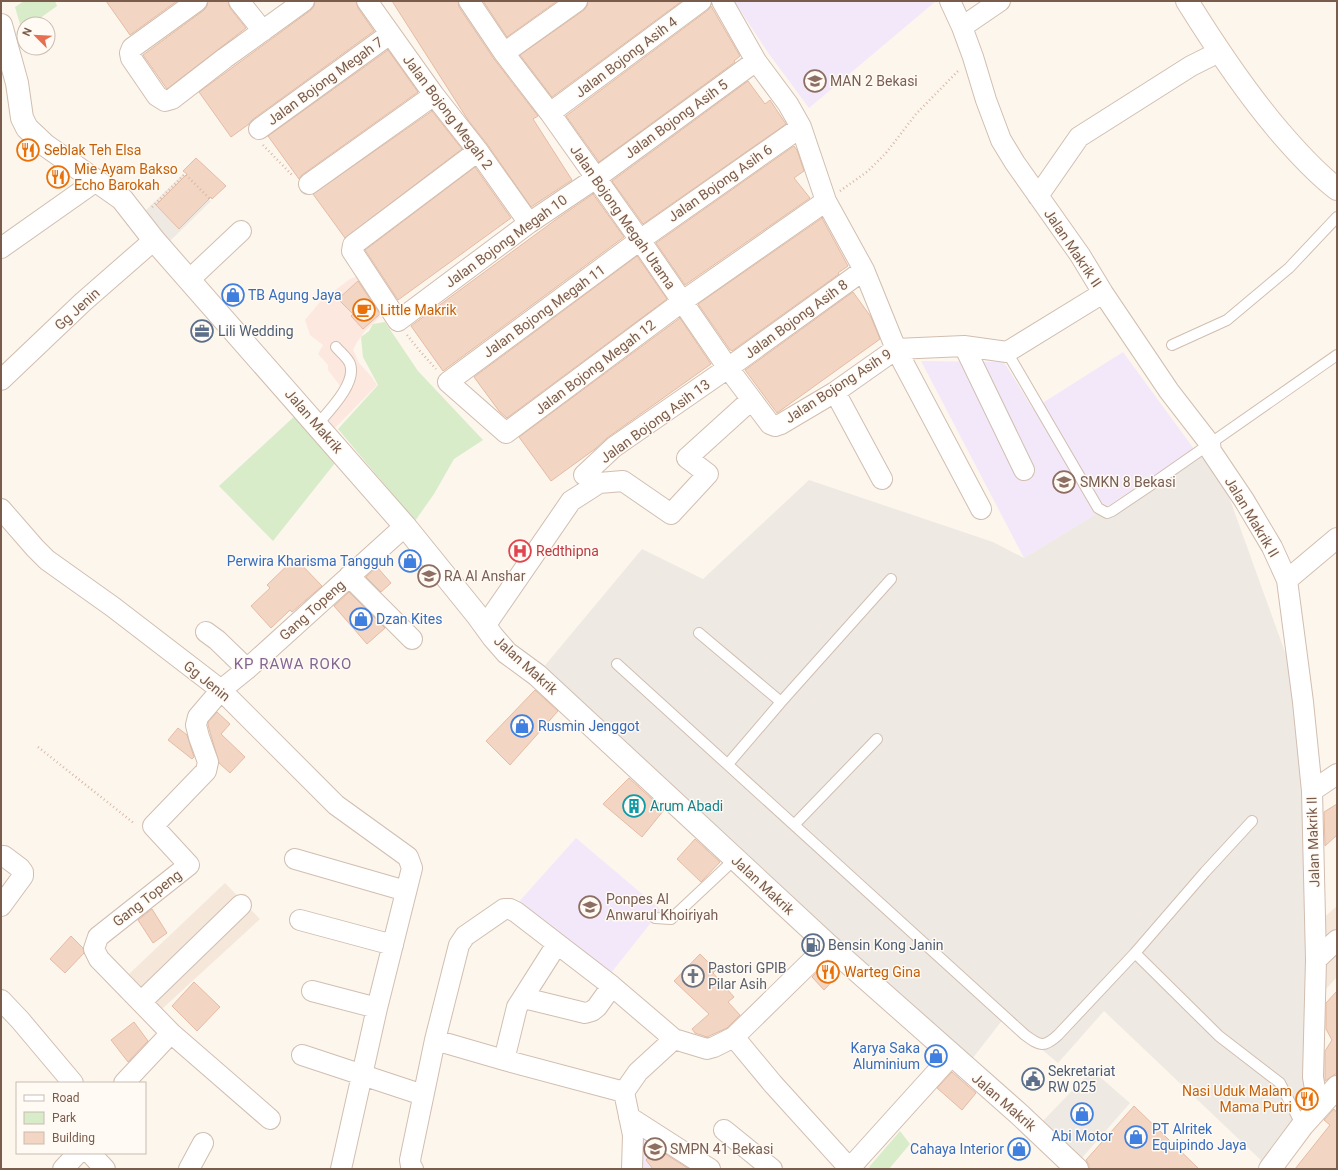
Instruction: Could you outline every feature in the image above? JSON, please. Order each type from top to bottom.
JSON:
[{"type":"street","points":[[197,1],[132,48],[130,53],[131,58],[157,96],[165,101],[172,99],[225,58],[304,1]]},
{"type":"street","points":[[239,1],[263,31]]},
{"type":"street","name":"Jalan Bojong Megah 2","points":[[367,1],[434,95],[478,151],[529,223]]},
{"type":"street","name":"Jalan Bojong Megah Utama","points":[[469,1],[504,53],[550,113],[640,240],[751,400],[770,424],[775,426],[781,424]]},
{"type":"street","points":[[504,53],[577,1]]},
{"type":"street","name":"Jalan Bojong Asih 4","points":[[550,113],[701,1]]},
{"type":"street","points":[[722,1],[756,61],[785,100],[801,127],[826,200],[864,270],[896,348],[981,509]]},
{"type":"street","name":"Jalan Makrik II","points":[[950,1],[962,27],[1001,140],[1015,163],[1080,255],[1103,293],[1170,391],[1210,444],[1211,451],[1244,500],[1272,547],[1287,580],[1303,702],[1312,791],[1316,960],[1313,1077],[1318,1108]]},
{"type":"street","points":[[962,27],[1000,1]]},
{"type":"street","points":[[1187,1],[1218,52],[1257,106],[1312,168],[1337,189]]},
{"type":"street","name":"Jalan Makrik","points":[[1,25],[17,83],[22,118],[27,128],[45,145],[122,199],[154,240],[405,526],[507,653],[537,675],[735,860],[828,945],[1019,1114],[1077,1169]]},
{"type":"street","name":"Jalan Bojong Megah 7","points":[[259,129],[390,34]]},
{"type":"street","points":[[1038,196],[1079,137],[1191,66],[1218,52]]},
{"type":"street","name":"Jalan Bojong Asih 5","points":[[596,178],[756,61]]},
{"type":"street","points":[[310,184],[434,95]]},
{"type":"street","name":"Jalan Bojong Asih 6","points":[[640,240],[801,127]]},
{"type":"street","points":[[398,321],[352,251],[353,245],[478,151]]},
{"type":"street","name":"Jalan Bojong Megah 10","points":[[398,321],[529,223],[596,178]]},
{"type":"street","points":[[1,248],[96,181]]},
{"type":"street","name":"Jalan Bojong Megah 12","points":[[448,382],[506,433],[683,301],[826,200]]},
{"type":"street","points":[[189,280],[241,231]]},
{"type":"street","name":"Gg Jenin","points":[[1,380],[84,302],[154,240]]},
{"type":"street","name":"Jalan Bojong Megah 11","points":[[448,382],[640,240]]},
{"type":"street","name":"Jalan Bojong Asih 8","points":[[728,368],[864,270]]},
{"type":"street","points":[[896,348],[964,346],[1007,352],[1103,293]]},
{"type":"street","points":[[964,346],[1024,470]]},
{"type":"street","name":"Jalan Bojong Asih 9","points":[[781,424],[835,392],[896,348]]},
{"type":"street","name":"Jalan Bojong Asih 13","points":[[584,475],[614,447],[728,368]]},
{"type":"street","points":[[835,392],[882,479]]},
{"type":"street","points":[[485,626],[571,501],[600,483],[623,481],[671,514],[708,474],[687,458],[751,400]]},
{"type":"street","name":"Gg Jenin","points":[[1,510],[47,560],[113,607],[221,690],[336,805],[408,857],[412,868],[406,891]]},
{"type":"street","name":"Gang Topeng","points":[[270,1119],[171,1033],[99,959],[94,949],[98,938],[189,865],[153,826],[206,771],[208,762],[196,725],[198,717],[221,690],[405,526]]},
{"type":"street","points":[[1287,580],[1337,538]]},
{"type":"street","points":[[349,576],[412,639]]},
{"type":"street","points":[[206,632],[218,640],[247,668]]},
{"type":"street","points":[[1312,791],[1337,774]]},
{"type":"street","points":[[1,906],[23,876],[23,872],[20,868],[4,856]]},
{"type":"street","points":[[295,859],[406,891],[377,1008],[341,1169]]},
{"type":"street","points":[[141,1002],[241,905]]},
{"type":"street","points":[[413,1169],[410,1160],[423,1095],[459,945],[464,936],[504,909],[510,909],[612,986],[674,1039],[707,1049],[734,1037],[828,945]]},
{"type":"street","points":[[300,920],[392,945]]},
{"type":"street","points":[[1316,960],[1337,940]]},
{"type":"street","points":[[504,1060],[518,1007],[557,944]]},
{"type":"street","points":[[521,1001],[528,999],[585,1013],[592,1012],[612,986]]},
{"type":"street","points":[[312,990],[377,1008]]},
{"type":"street","points":[[1,1000],[20,1020],[72,1082]]},
{"type":"street","points":[[125,1082],[171,1033]]},
{"type":"street","points":[[734,1037],[768,1079],[850,1169],[952,1055]]},
{"type":"street","points":[[632,1169],[633,1135],[624,1092],[638,1072],[674,1039]]},
{"type":"street","points":[[435,1040],[624,1092]]},
{"type":"street","points":[[302,1054],[423,1095]]},
{"type":"street","points":[[1270,1169],[1302,1126],[1337,1087]]},
{"type":"street","points":[[629,1117],[710,1169]]},
{"type":"street","points":[[724,1130],[772,1169]]},
{"type":"street","points":[[189,1169],[203,1143]]},
{"type":"street","points":[[63,1169],[77,1154]]},
{"type":"street","points":[[91,1154],[105,1169]]},
{"type":"lane","points":[[1172,345],[1227,320],[1289,268],[1337,217]]},
{"type":"lane","points":[[317,425],[340,398],[351,380],[350,364],[336,347]]},
{"type":"lane","points":[[1007,352],[1098,508],[1107,513],[1112,512],[1337,355]]},
{"type":"lane","points":[[728,764],[781,702],[891,579]]},
{"type":"lane","points":[[699,633],[781,702]]},
{"type":"lane","points":[[618,664],[910,931],[1035,1042],[1044,1045],[1058,1035],[1134,953],[1252,821]]},
{"type":"lane","points":[[794,825],[877,739]]},
{"type":"lane","points":[[655,918],[671,919],[735,860]]},
{"type":"lane","points":[[1134,953],[1219,1036],[1280,1083],[1302,1126]]},
{"type":"path","points":[[826,200],[868,171],[886,153],[916,114],[940,88],[973,57]]},
{"type":"path","points":[[259,129],[257,137],[262,144],[298,181],[304,185],[310,184]]},
{"type":"path","points":[[139,220],[185,174],[210,199]]},
{"type":"path","points":[[398,321],[416,347],[448,382]]},
{"type":"path","points":[[38,748],[145,831],[153,826]]},
{"type":"shaded area","name":"MAN 2 Bekasi","points":[[734,1],[936,1],[809,108],[769,54]]},
{"type":"shaded area","points":[[183,174],[211,201],[168,243],[142,214]]},
{"type":"shaded area","name":"Little Makrik","points":[[365,273],[389,309],[365,331],[353,350],[359,363],[377,385],[335,428],[321,412],[341,387],[328,370],[328,365],[318,354],[323,345],[310,335],[305,320],[320,302],[350,279]]},
{"type":"shaded area","name":"SMKN 8 Bekasi","points":[[1123,352],[1194,449],[1093,516],[1024,558],[921,361],[1004,362],[1033,409]]},
{"type":"shaded area","points":[[1210,444],[1303,702],[1318,1108],[1267,1166],[1104,1011],[1058,1063],[1004,1018],[972,1059],[537,675],[642,549],[703,579],[809,480],[993,542],[1024,558]]},
{"type":"shaded area","name":"Ponpes Al Anwarul Khoiriyah","points":[[576,838],[661,910],[611,973],[517,904]]},
{"type":"shaded area","points":[[225,883],[260,919],[162,1009],[129,974]]},
{"type":"shaded area","points":[[1337,906],[1337,977],[1326,989],[1321,981],[1323,918]]},
{"type":"shaded area","points":[[1092,1070],[1130,1103],[1081,1159],[1040,1124]]},
{"type":"shaded area","name":"SMPN 41 Bekasi","points":[[638,1126],[703,1169],[636,1169]]},
{"type":"green space","points":[[24,1],[55,1],[57,6],[43,16],[18,16],[15,7]]},
{"type":"green space","points":[[385,322],[418,371],[483,440],[454,459],[434,494],[415,521],[338,429],[378,385],[363,357],[361,337],[369,331],[373,324]]},
{"type":"green space","points":[[299,412],[339,458],[273,541],[219,486]]},
{"type":"green space","points":[[900,1131],[910,1144],[889,1169],[871,1169],[869,1167]]},
{"type":"building","points":[[106,1],[177,1],[130,35]]},
{"type":"building","points":[[208,1],[228,1],[230,8],[246,28],[167,89],[143,55],[204,10]]},
{"type":"building","points":[[315,1],[356,1],[358,8],[374,31],[231,137],[199,92],[311,10]]},
{"type":"building","points":[[392,1],[458,1],[459,7],[494,59],[538,116],[533,119],[572,180],[531,207],[487,144],[468,120]]},
{"type":"building","points":[[483,1],[557,1],[507,37]]},
{"type":"building","points":[[588,1],[682,1],[552,97],[520,55],[584,10]]},
{"type":"building","points":[[711,6],[740,56],[734,61],[735,62],[599,162],[566,116],[708,10]]},
{"type":"building","points":[[388,50],[418,92],[302,175],[299,179],[268,136]]},
{"type":"building","points":[[748,81],[765,104],[770,100],[786,124],[643,224],[612,181]]},
{"type":"building","points":[[432,111],[462,149],[345,238],[313,194]]},
{"type":"building","points":[[794,146],[797,150],[804,171],[794,178],[810,198],[685,285],[656,243]]},
{"type":"building","points":[[196,158],[226,186],[212,199],[211,197],[179,229],[156,205],[187,174],[183,171]]},
{"type":"building","points":[[475,167],[511,218],[398,300],[365,250]]},
{"type":"building","points":[[593,194],[624,237],[443,371],[411,326]]},
{"type":"building","points":[[822,218],[848,266],[732,351],[730,350],[698,304]]},
{"type":"building","points":[[637,256],[667,299],[507,418],[499,411],[474,377]]},
{"type":"building","points":[[358,281],[380,314],[363,329],[351,316],[353,314],[338,299]]},
{"type":"building","points":[[853,292],[871,317],[880,339],[777,413],[745,370]]},
{"type":"building","points":[[680,318],[711,364],[607,438],[595,449],[551,481],[519,437]]},
{"type":"building","points":[[295,558],[322,586],[292,612],[290,610],[271,628],[251,606],[270,588],[267,585]]},
{"type":"building","points":[[377,567],[391,583],[381,592],[366,577]]},
{"type":"building","points":[[349,592],[385,628],[367,644],[334,606]]},
{"type":"building","name":"Rusmin Jenggot","points":[[535,690],[558,711],[510,765],[486,741]]},
{"type":"building","points":[[217,712],[230,724],[221,734],[245,757],[230,773],[219,763],[208,725],[208,722]]},
{"type":"building","points":[[178,728],[187,735],[194,757],[192,759],[168,740]]},
{"type":"building","name":"Arum Abadi","points":[[629,778],[664,810],[642,837],[603,804]]},
{"type":"building","points":[[1337,804],[1337,835],[1325,846],[1324,812]]},
{"type":"building","points":[[695,839],[720,862],[701,882],[677,859]]},
{"type":"building","points":[[152,909],[167,933],[153,943],[138,920]]},
{"type":"building","points":[[71,936],[83,948],[84,953],[65,973],[50,959]]},
{"type":"building","points":[[700,954],[716,970],[713,973],[734,997],[728,1002],[740,1015],[727,1028],[707,1037],[695,1033],[692,1029],[709,1014],[674,981]]},
{"type":"building","name":"Warteg Gina","points":[[828,961],[840,973],[824,990],[812,977]]},
{"type":"building","points":[[194,982],[220,1007],[197,1031],[172,1006]]},
{"type":"building","points":[[1337,991],[1337,1073],[1325,1081],[1325,1051],[1332,1040],[1326,1029],[1326,1003]]},
{"type":"building","points":[[134,1022],[148,1041],[128,1062],[111,1040]]},
{"type":"building","points":[[952,1072],[976,1093],[962,1110],[937,1088]]},
{"type":"building","name":"PT Alritek Equipindo Jaya","points":[[1134,1106],[1199,1169],[1089,1169],[1089,1165],[1086,1160]]},
{"type":"building","points":[[1334,1109],[1337,1113],[1337,1169],[1295,1169],[1330,1125],[1324,1120]]},
{"type":"building","points":[[656,1148],[689,1169],[653,1169],[646,1160]]},
{"type":"place","name":"MAN 2 Bekasi","points":[[815,81]]},
{"type":"place","name":"Seblak Teh Elsa","points":[[28,150]]},
{"type":"place","name":"Mie Ayam Bakso Echo Barokah","points":[[58,177]]},
{"type":"place","name":"TB Agung Jaya","points":[[233,295]]},
{"type":"place","name":"Little Makrik","points":[[364,310]]},
{"type":"place","name":"Lili Wedding","points":[[202,331]]},
{"type":"place","name":"SMKN 8 Bekasi","points":[[1064,482]]},
{"type":"place","name":"Redthipna","points":[[520,551]]},
{"type":"place","name":"Perwira Kharisma Tangguh","points":[[410,561]]},
{"type":"place","name":"RA Al Anshar","points":[[429,576]]},
{"type":"place","name":"Dzan Kites","points":[[361,619]]},
{"type":"place","name":"Rusmin Jenggot","points":[[522,726]]},
{"type":"place","name":"Arum Abadi","points":[[634,806]]},
{"type":"place","name":"Ponpes Al Anwarul Khoiriyah","points":[[590,907]]},
{"type":"place","name":"Bensin Kong Janin","points":[[813,945]]},
{"type":"place","name":"Warteg Gina","points":[[828,972]]},
{"type":"place","name":"Pastori GPIB Pilar Asih","points":[[693,976]]},
{"type":"place","name":"Karya Saka Aluminium","points":[[936,1056]]},
{"type":"place","name":"Sekretariat RW 025","points":[[1033,1079]]},
{"type":"place","name":"Nasi Uduk Malam Mama Putri","points":[[1307,1099]]},
{"type":"place","name":"Abi Motor","points":[[1082,1114]]},
{"type":"place","name":"PT Alritek Equipindo Jaya","points":[[1136,1137]]},
{"type":"place","name":"SMPN 41 Bekasi","points":[[655,1149]]},
{"type":"place","name":"Cahaya Interior","points":[[1019,1149]]},
{"type":"district","name":"KP RAWA ROKO","points":[[293,664]]}]
